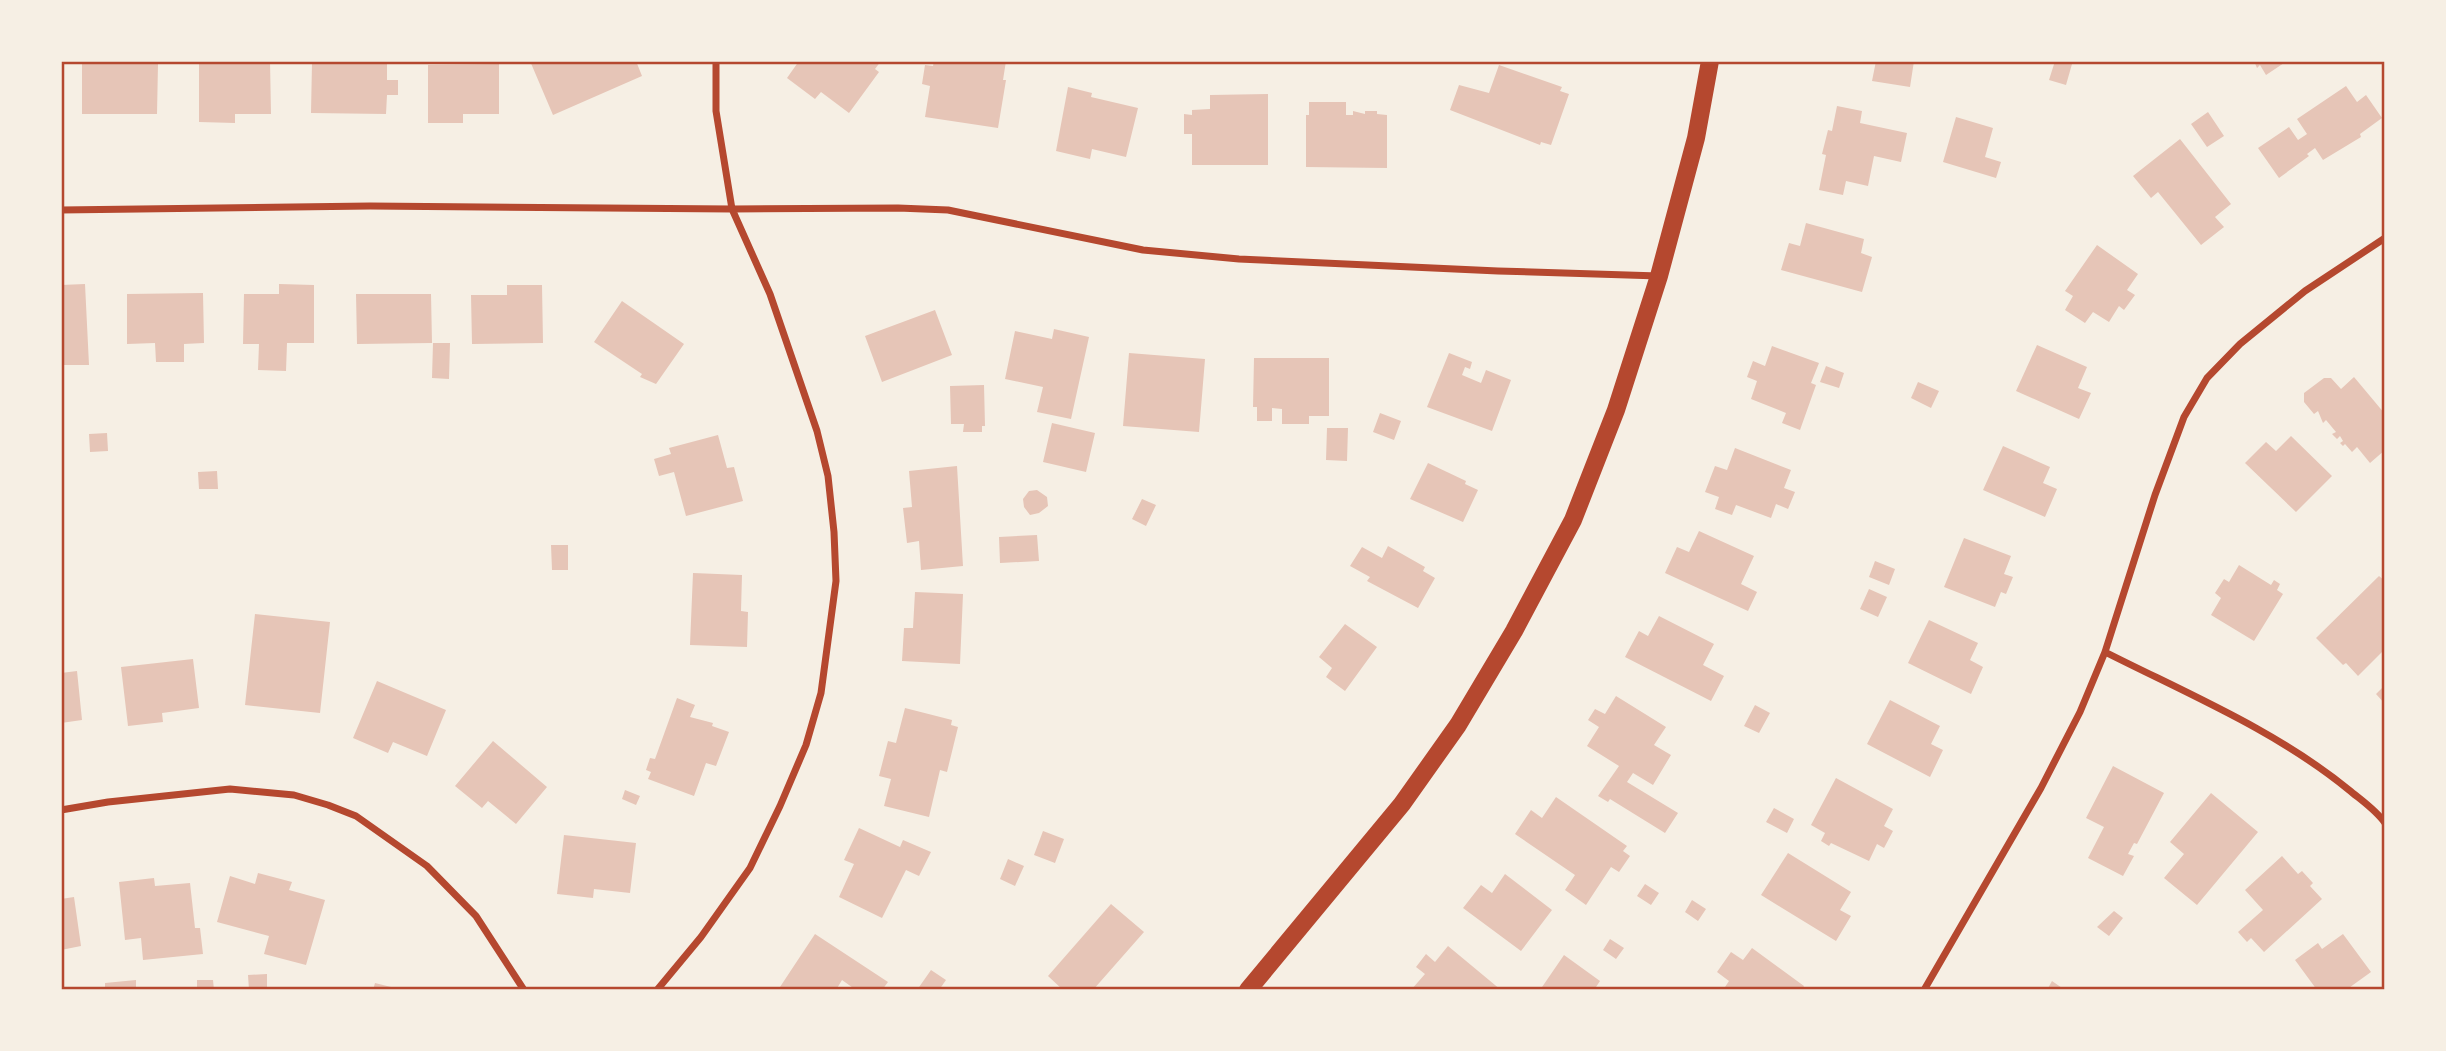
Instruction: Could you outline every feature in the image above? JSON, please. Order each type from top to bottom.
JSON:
[{"type":"main road","points":[[1248,990],[1402,804],[1458,725],[1514,631],[1573,520],[1616,410],[1659,276],[1696,138],[1710,61]]},
{"type":"street","points":[[657,990],[701,937],[751,868],[780,806],[806,745],[821,693],[836,581],[828,476],[817,431],[770,294],[732,209],[716,111],[716,61]]},
{"type":"street","points":[[61,210],[370,206],[948,210],[1156,251],[1266,260],[1659,276]]},
{"type":"street","points":[[1924,990],[2041,788],[2080,712],[2105,652],[2174,443],[2184,417],[2207,379],[2240,344],[2305,291],[2385,238]]},
{"type":"street","points":[[2105,652],[2263,732],[2303,756],[2331,775],[2385,823]]},
{"type":"street","points":[[61,810],[107,802],[230,789],[294,795],[338,808],[356,816],[427,866],[476,916],[524,990]]},
{"type":"building","points":[[82,61],[158,64],[157,114],[82,114]]},
{"type":"building","points":[[228,61],[270,61],[271,114],[235,114],[235,123],[199,122],[199,64],[228,64]]},
{"type":"building","points":[[530,61],[636,61],[642,76],[553,115]]},
{"type":"building","points":[[799,61],[881,61],[875,69],[879,72],[849,113],[821,92],[815,99],[787,78]]},
{"type":"building","points":[[934,61],[955,64],[955,61],[1006,61],[1003,80],[1006,80],[998,128],[925,117],[930,86],[922,84],[925,65],[933,66]]},
{"type":"building","points":[[1876,61],[1914,61],[1910,87],[1872,81]]},
{"type":"building","points":[[2055,61],[2072,64],[2066,85],[2049,80]]},
{"type":"building","points":[[2254,61],[2287,61],[2266,75],[2260,65],[2257,68]]},
{"type":"building","points":[[312,63],[387,64],[387,80],[398,80],[398,95],[387,95],[386,114],[311,113]]},
{"type":"building","points":[[499,64],[499,114],[463,114],[463,123],[428,123],[428,65]]},
{"type":"building","points":[[1499,65],[1562,87],[1560,91],[1569,94],[1551,145],[1541,142],[1540,145],[1450,110],[1459,85],[1489,93]]},
{"type":"building","points":[[2346,86],[2357,102],[2366,95],[2382,118],[2360,134],[2361,137],[2323,160],[2315,148],[2307,154],[2309,156],[2279,178],[2258,148],[2289,127],[2298,140],[2307,134],[2297,119]]},
{"type":"building","points":[[1068,87],[1092,93],[1091,97],[1138,108],[1126,157],[1092,149],[1090,159],[1056,151]]},
{"type":"building","points":[[1268,94],[1268,165],[1192,165],[1192,134],[1184,134],[1184,114],[1192,115],[1192,110],[1210,109],[1210,95]]},
{"type":"building","points":[[1309,102],[1346,102],[1346,115],[1353,115],[1353,111],[1365,114],[1365,111],[1377,111],[1377,114],[1387,115],[1387,168],[1306,167],[1306,115],[1309,115]]},
{"type":"building","points":[[1837,106],[1862,111],[1860,123],[1907,133],[1901,162],[1874,156],[1868,186],[1846,181],[1843,195],[1819,190],[1826,155],[1822,154],[1828,130],[1832,131]]},
{"type":"building","points":[[2208,112],[2224,136],[2207,147],[2191,124]]},
{"type":"building","points":[[1956,117],[1993,128],[1985,157],[2001,162],[1996,178],[1943,162]]},
{"type":"building","points":[[2180,139],[2231,204],[2215,217],[2224,227],[2201,245],[2158,192],[2151,198],[2133,176]]},
{"type":"building","points":[[1806,223],[1864,239],[1861,253],[1872,257],[1862,292],[1781,270],[1789,243],[1800,246]]},
{"type":"building","points":[[2097,245],[2138,274],[2127,290],[2135,295],[2124,310],[2119,306],[2109,322],[2093,312],[2085,323],[2065,310],[2073,296],[2065,291]]},
{"type":"building","points":[[85,284],[89,365],[61,365],[61,285]]},
{"type":"building","points":[[279,284],[314,285],[314,343],[287,343],[286,371],[258,370],[259,344],[243,344],[244,294],[279,294]]},
{"type":"building","points":[[507,285],[542,285],[543,343],[472,344],[471,295],[507,295]]},
{"type":"building","points":[[203,293],[204,343],[184,344],[184,362],[156,362],[155,343],[127,344],[127,294]]},
{"type":"building","points":[[356,294],[431,294],[432,343],[357,344]]},
{"type":"building","points":[[622,301],[684,344],[656,384],[640,377],[642,374],[594,342]]},
{"type":"building","points":[[935,310],[952,355],[882,382],[865,336]]},
{"type":"building","points":[[1054,329],[1089,337],[1071,419],[1037,412],[1043,387],[1005,379],[1015,331],[1052,339]]},
{"type":"building","points":[[433,343],[450,343],[449,379],[432,378]]},
{"type":"building","points":[[2037,345],[2087,367],[2078,388],[2091,393],[2079,419],[2016,391]]},
{"type":"building","points":[[1772,346],[1819,363],[1811,383],[1816,385],[1800,430],[1782,423],[1786,413],[1751,399],[1757,381],[1747,377],[1753,361],[1765,366]]},
{"type":"building","points":[[1129,353],[1205,359],[1199,432],[1123,426]]},
{"type":"building","points":[[1449,353],[1472,362],[1470,369],[1465,367],[1462,375],[1481,383],[1486,370],[1511,380],[1492,431],[1427,407]]},
{"type":"building","points":[[1254,358],[1329,358],[1329,416],[1309,416],[1309,424],[1282,424],[1282,409],[1272,408],[1272,421],[1257,421],[1257,407],[1253,407]]},
{"type":"building","points":[[1826,366],[1844,373],[1839,388],[1820,382]]},
{"type":"building","points":[[2354,377],[2385,414],[2385,450],[2370,463],[2357,447],[2352,452],[2345,444],[2343,446],[2340,436],[2337,439],[2332,434],[2336,432],[2326,420],[2323,423],[2318,411],[2314,414],[2304,402],[2304,393],[2324,378],[2331,378],[2341,389]]},
{"type":"building","points":[[1918,382],[1939,391],[1931,408],[1911,398]]},
{"type":"building","points":[[984,385],[985,426],[982,426],[982,432],[963,432],[964,424],[951,424],[950,386]]},
{"type":"building","points":[[1380,413],[1401,421],[1394,440],[1373,432]]},
{"type":"building","points":[[1052,423],[1095,433],[1086,472],[1043,462]]},
{"type":"building","points":[[1327,428],[1348,428],[1347,461],[1326,460]]},
{"type":"building","points":[[107,433],[108,451],[90,452],[89,434]]},
{"type":"building","points":[[718,435],[727,468],[734,467],[743,501],[686,516],[674,472],[659,476],[654,459],[671,454],[669,448]]},
{"type":"building","points":[[2291,436],[2332,476],[2296,512],[2245,463],[2266,442],[2276,451]]},
{"type":"building","points":[[2003,446],[2050,467],[2043,483],[2057,489],[2045,517],[1983,490]]},
{"type":"building","points":[[1735,448],[1791,470],[1784,488],[1795,492],[1788,509],[1776,504],[1771,518],[1736,505],[1732,515],[1715,509],[1719,497],[1705,492],[1715,466],[1727,470]]},
{"type":"building","points":[[1428,463],[1466,481],[1465,484],[1478,490],[1463,522],[1410,499]]},
{"type":"building","points":[[957,466],[963,566],[921,570],[919,541],[907,543],[903,508],[912,507],[909,471]]},
{"type":"building","points":[[217,471],[218,489],[199,489],[198,472]]},
{"type":"building","points":[[1037,490],[1047,497],[1048,506],[1039,513],[1030,515],[1024,507],[1023,499],[1029,491]]},
{"type":"building","points":[[1142,499],[1156,505],[1146,526],[1132,519]]},
{"type":"building","points":[[1699,531],[1754,556],[1741,584],[1757,592],[1748,611],[1665,573],[1677,547],[1689,552]]},
{"type":"building","points":[[1037,535],[1039,561],[1000,563],[999,537]]},
{"type":"building","points":[[1964,538],[2011,556],[2004,574],[2013,577],[2006,594],[2001,592],[1995,607],[1944,587]]},
{"type":"building","points":[[551,545],[568,545],[568,570],[552,570]]},
{"type":"building","points":[[1388,546],[1425,567],[1423,571],[1435,578],[1418,608],[1367,581],[1370,577],[1350,566],[1362,547],[1382,558]]},
{"type":"building","points":[[1875,561],[1895,569],[1889,585],[1869,577]]},
{"type":"building","points":[[2239,565],[2271,585],[2274,580],[2280,584],[2277,590],[2283,594],[2254,641],[2211,615],[2221,598],[2215,593],[2224,579],[2229,582]]},
{"type":"building","points":[[693,573],[742,575],[741,611],[748,612],[747,647],[690,645]]},
{"type":"building","points":[[2379,576],[2385,581],[2385,649],[2358,676],[2316,638]]},
{"type":"building","points":[[1869,589],[1887,597],[1878,617],[1860,609]]},
{"type":"building","points":[[915,592],[963,594],[960,664],[902,661],[904,628],[913,628]]},
{"type":"building","points":[[255,614],[330,622],[320,713],[245,705]]},
{"type":"building","points":[[1659,616],[1714,644],[1703,665],[1724,676],[1711,701],[1625,657],[1639,631],[1648,636]]},
{"type":"building","points":[[1929,620],[1978,643],[1970,660],[1983,667],[1971,694],[1908,663]]},
{"type":"building","points":[[1345,624],[1377,647],[1345,691],[1326,677],[1332,668],[1319,657]]},
{"type":"building","points":[[193,659],[199,708],[162,713],[163,722],[128,726],[121,667]]},
{"type":"building","points":[[77,671],[82,720],[61,723],[61,673]]},
{"type":"building","points":[[377,681],[446,710],[427,756],[393,742],[388,753],[353,738]]},
{"type":"building","points":[[2385,685],[2385,704],[2376,694]]},
{"type":"building","points":[[1616,696],[1666,727],[1654,745],[1671,755],[1653,785],[1633,773],[1627,782],[1678,813],[1665,833],[1610,799],[1608,802],[1598,796],[1619,766],[1587,746],[1599,727],[1588,720],[1595,709],[1605,714]]},
{"type":"building","points":[[677,698],[695,705],[690,717],[713,723],[712,726],[729,732],[716,766],[706,763],[694,796],[648,779],[651,772],[646,770],[650,758],[655,759]]},
{"type":"building","points":[[1890,700],[1940,726],[1931,744],[1943,750],[1930,777],[1867,744]]},
{"type":"building","points":[[1755,705],[1770,713],[1759,733],[1744,726]]},
{"type":"building","points":[[905,708],[952,720],[951,725],[958,727],[947,772],[940,770],[929,817],[884,806],[891,779],[879,776],[888,741],[896,743]]},
{"type":"building","points":[[493,741],[547,787],[516,824],[488,801],[482,808],[455,786]]},
{"type":"building","points":[[2113,766],[2164,793],[2137,844],[2134,843],[2128,854],[2134,856],[2123,876],[2088,858],[2104,827],[2086,818]]},
{"type":"building","points":[[1836,778],[1893,809],[1884,826],[1893,831],[1884,848],[1877,844],[1869,861],[1831,843],[1829,846],[1821,841],[1825,833],[1811,825]]},
{"type":"building","points":[[625,790],[640,796],[636,805],[622,799]]},
{"type":"building","points":[[2211,793],[2258,832],[2197,905],[2164,878],[2184,854],[2170,842]]},
{"type":"building","points":[[1556,797],[1627,846],[1623,851],[1630,856],[1619,872],[1611,867],[1586,905],[1565,890],[1575,875],[1515,834],[1531,810],[1542,818]]},
{"type":"building","points":[[1774,808],[1794,819],[1787,833],[1766,822]]},
{"type":"building","points":[[859,828],[900,847],[903,840],[931,852],[919,876],[906,870],[882,918],[839,897],[854,864],[844,860]]},
{"type":"building","points":[[1043,831],[1064,839],[1055,863],[1034,855]]},
{"type":"building","points":[[564,835],[636,843],[630,893],[594,889],[593,898],[557,894]]},
{"type":"building","points":[[1788,853],[1851,892],[1840,910],[1851,916],[1836,941],[1761,895]]},
{"type":"building","points":[[2282,856],[2298,874],[2302,871],[2313,883],[2310,886],[2322,899],[2264,952],[2251,938],[2247,942],[2238,932],[2263,910],[2245,890]]},
{"type":"building","points":[[1008,859],[1024,866],[1015,886],[1000,879]]},
{"type":"building","points":[[258,873],[292,882],[289,890],[325,900],[306,965],[264,954],[269,936],[217,922],[230,876],[255,884]]},
{"type":"building","points":[[1505,874],[1552,910],[1521,951],[1463,908],[1481,885],[1492,893]]},
{"type":"building","points":[[154,878],[155,886],[190,883],[195,928],[200,928],[203,954],[143,960],[141,938],[125,940],[119,882]]},
{"type":"building","points":[[1645,884],[1659,893],[1651,905],[1637,896]]},
{"type":"building","points":[[74,897],[81,946],[61,950],[61,899]]},
{"type":"building","points":[[1692,900],[1706,909],[1698,921],[1685,912]]},
{"type":"building","points":[[1111,904],[1144,932],[1093,990],[1063,990],[1048,976]]},
{"type":"building","points":[[2114,911],[2123,918],[2109,936],[2097,927]]},
{"type":"building","points":[[815,934],[888,982],[882,990],[856,990],[842,980],[836,990],[778,990]]},
{"type":"building","points":[[2343,934],[2371,972],[2346,990],[2317,990],[2295,960],[2318,943],[2322,949]]},
{"type":"building","points":[[1610,939],[1624,948],[1616,959],[1603,950]]},
{"type":"building","points":[[1448,946],[1501,990],[1411,990],[1425,974],[1416,967],[1426,954],[1435,962]]},
{"type":"building","points":[[1752,948],[1804,986],[1802,990],[1723,990],[1729,981],[1717,972],[1731,952],[1743,960]]},
{"type":"building","points":[[1564,955],[1600,981],[1594,990],[1540,990]]},
{"type":"building","points":[[931,970],[946,980],[939,990],[917,990]]},
{"type":"building","points":[[267,974],[267,990],[249,990],[248,975]]},
{"type":"building","points":[[136,980],[136,990],[105,990],[105,983]]},
{"type":"building","points":[[197,980],[213,980],[214,990],[197,990]]},
{"type":"building","points":[[2052,981],[2065,990],[2047,990]]},
{"type":"building","points":[[375,983],[399,989],[399,990],[373,990]]}]
